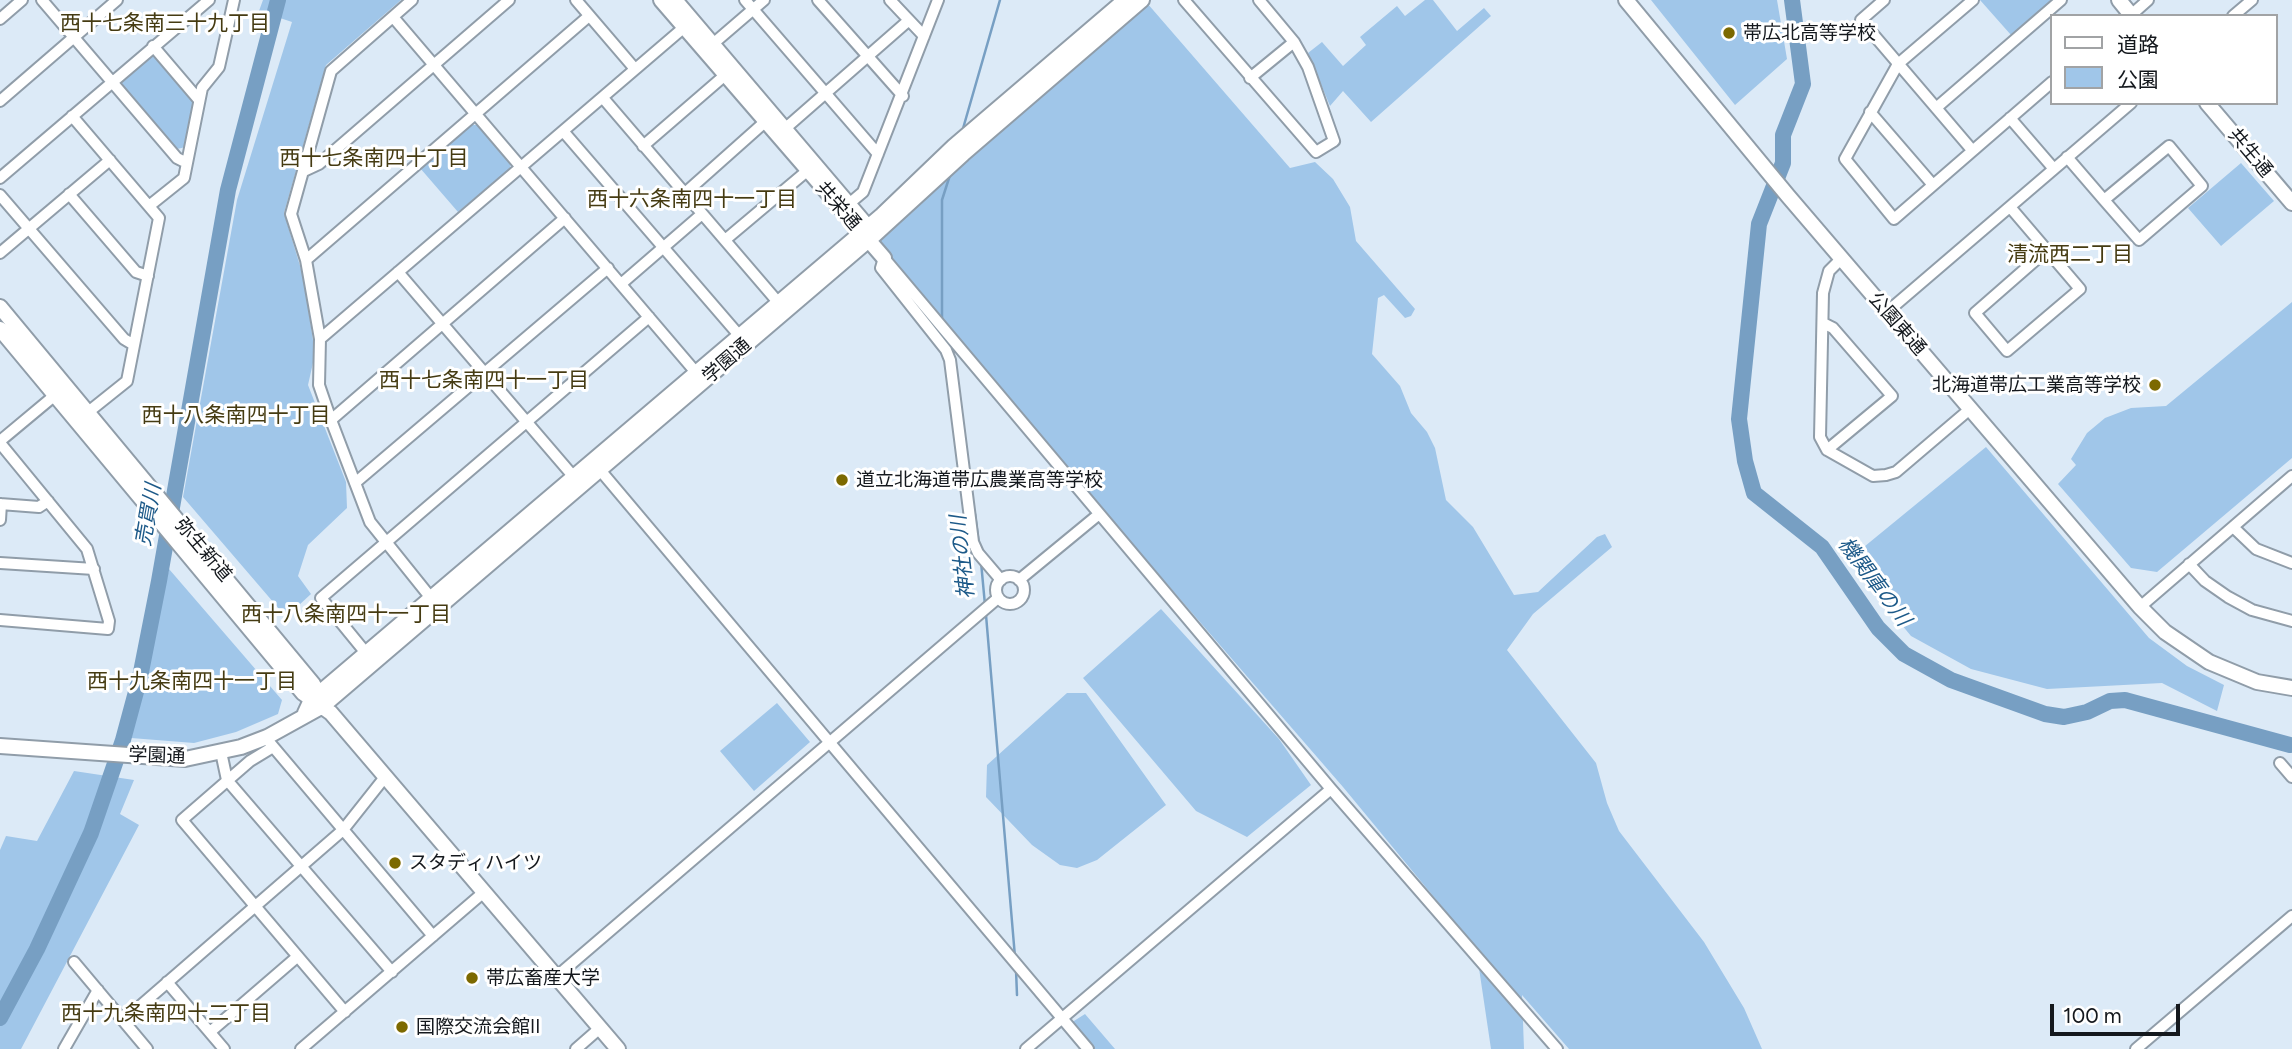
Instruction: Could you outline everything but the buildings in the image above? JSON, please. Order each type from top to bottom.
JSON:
[{"type":"street","points":[[0,19],[22,0]]},
{"type":"street","points":[[42,0],[177,158],[187,163]]},
{"type":"street","points":[[0,101],[117,0]]},
{"type":"street","points":[[0,178],[209,0]]},
{"type":"street","points":[[149,206],[184,178],[202,88],[219,67],[234,0]]},
{"type":"street","points":[[412,0],[331,71],[291,214],[306,260],[320,339],[318,386],[370,522],[435,603]]},
{"type":"street","points":[[304,172],[319,164],[509,0]]},
{"type":"street","points":[[576,0],[635,69]]},
{"type":"street","name":"共栄通","points":[[661,0],[689,24],[782,131],[846,207],[884,258]]},
{"type":"street","name":"共栄通","points":[[675,0],[689,24]]},
{"type":"street","points":[[745,0],[878,154]]},
{"type":"street","points":[[709,47],[764,0]]},
{"type":"street","points":[[818,0],[902,96]]},
{"type":"street","points":[[890,0],[924,36]]},
{"type":"street","points":[[846,207],[863,192],[938,0]]},
{"type":"street","name":"学園通","points":[[866,233],[954,146],[1125,0]]},
{"type":"street","name":"学園通","points":[[0,746],[185,759],[270,742],[1142,0]]},
{"type":"street","points":[[1184,0],[1316,152],[1335,141],[1308,66],[1294,42],[1259,0]]},
{"type":"street","name":"公園東通","points":[[1626,0],[1769,174],[2140,607],[2165,632],[2209,662],[2257,682],[2292,688]]},
{"type":"street","points":[[1884,0],[1861,20],[1972,150]]},
{"type":"street","points":[[1973,0],[1898,64],[1845,159],[1894,219],[2050,84]]},
{"type":"street","points":[[1936,108],[2061,0]]},
{"type":"street","points":[[2119,0],[2130,14]]},
{"type":"street","points":[[2132,14],[2148,0]]},
{"type":"street","points":[[2235,14],[2252,0]]},
{"type":"street","points":[[306,260],[589,16]]},
{"type":"street","points":[[393,17],[700,376]]},
{"type":"street","points":[[782,131],[908,21]]},
{"type":"street","points":[[320,339],[689,24]]},
{"type":"street","points":[[1250,78],[1294,42]]},
{"type":"street","points":[[153,46],[199,100]]},
{"type":"street","points":[[643,146],[729,71]]},
{"type":"street","name":"共栄通","points":[[729,71],[766,121],[782,131],[807,171],[846,207]]},
{"type":"street","points":[[603,98],[782,307]]},
{"type":"street","points":[[1887,312],[2129,105]]},
{"type":"street","name":"共生通","points":[[2209,105],[2292,203]]},
{"type":"street","points":[[1870,112],[1933,185]]},
{"type":"street","points":[[72,116],[159,218],[127,381],[82,417]]},
{"type":"street","points":[[2010,118],[2054,169]]},
{"type":"street","points":[[684,194],[766,121]]},
{"type":"street","points":[[563,131],[743,339]]},
{"type":"street","points":[[2067,157],[2104,200],[2139,240],[2202,186],[2169,146],[2104,200]]},
{"type":"street","points":[[0,253],[110,160]]},
{"type":"street","points":[[725,240],[807,171]]},
{"type":"street","points":[[69,194],[136,272],[148,276]]},
{"type":"street","points":[[0,195],[124,339],[134,345]]},
{"type":"street","points":[[2010,207],[2047,250],[2080,289],[2007,351],[1975,313],[2047,250]]},
{"type":"street","points":[[621,284],[702,214]]},
{"type":"street","points":[[331,420],[565,218]]},
{"type":"street","points":[[884,258],[976,364],[1098,514],[1331,789],[1557,1049]]},
{"type":"street","points":[[884,258],[881,268],[946,350],[950,360],[973,542],[978,553],[1001,580]]},
{"type":"street","points":[[1841,259],[1824,281],[1820,437],[1828,450],[1873,476],[1886,475],[1896,472],[1970,410]]},
{"type":"street","points":[[355,483],[608,268]]},
{"type":"street","points":[[398,272],[578,481]]},
{"type":"street","name":"弥生新道","points":[[0,307],[66,386],[82,417],[145,505],[315,703]]},
{"type":"street","points":[[366,653],[321,598],[649,317]]},
{"type":"street","points":[[1823,323],[1833,328],[1892,396],[1828,450]]},
{"type":"street","name":"弥生新道","points":[[0,329],[54,396],[82,417],[152,490],[189,534],[315,703]]},
{"type":"street","name":"学園通","points":[[578,481],[600,470],[700,376]]},
{"type":"street","points":[[0,620],[108,629],[109,621],[87,549],[0,442],[66,386]]},
{"type":"street","points":[[600,470],[1088,1049]]},
{"type":"street","points":[[2140,607],[2292,476]]},
{"type":"street","points":[[0,520],[0,504],[39,507],[48,501]]},
{"type":"street","points":[[1019,580],[1098,514]]},
{"type":"street","points":[[2233,527],[2256,549],[2292,563]]},
{"type":"street","points":[[0,563],[94,569]]},
{"type":"street","points":[[2189,564],[2205,581],[2228,597],[2252,610],[2292,621]]},
{"type":"street","points":[[1008,576],[1019,580],[1024,588],[1019,601],[1005,604],[998,598],[996,586],[1001,580],[1008,576]]},
{"type":"street","points":[[556,977],[998,598]]},
{"type":"street","name":"学園通","points":[[315,703],[366,653],[435,603]]},
{"type":"street","points":[[315,703],[385,777],[618,1049]]},
{"type":"street","points":[[345,1012],[181,820],[270,742],[433,936]]},
{"type":"street","points":[[221,752],[227,780],[392,972]]},
{"type":"street","points":[[2280,763],[2292,777]]},
{"type":"street","points":[[124,1020],[343,830],[385,777]]},
{"type":"street","points":[[1026,1049],[1192,911],[1331,789]]},
{"type":"street","points":[[301,1049],[484,892]]},
{"type":"street","points":[[2136,1049],[2292,916]]},
{"type":"street","points":[[210,1032],[297,957]]},
{"type":"street","points":[[74,962],[147,1049]]},
{"type":"street","points":[[167,982],[225,1049]]},
{"type":"street","points":[[64,1049],[98,990]]},
{"type":"street","points":[[576,1049],[600,1028]]},
{"type":"green space","points":[[263,0],[401,0],[326,65],[284,213],[304,279],[315,354],[308,385],[346,482],[347,508],[308,545],[298,576],[311,594],[286,617],[183,497],[237,200],[292,22],[259,11]]},
{"type":"green space","points":[[1425,0],[1433,0],[1457,31],[1484,8],[1491,16],[1371,122],[1343,91],[1330,106],[1308,53],[1322,42],[1343,66],[1366,45],[1360,37],[1397,6],[1405,16]]},
{"type":"green space","name":"帯広北高等学校","points":[[1651,0],[1777,0],[1787,59],[1735,105]]},
{"type":"green space","points":[[1980,0],[2052,0],[2011,35]]},
{"type":"green space","points":[[1147,3],[1290,168],[1315,162],[1333,179],[1350,207],[1356,241],[1415,309],[1411,316],[1405,318],[1384,295],[1378,298],[1372,354],[1400,386],[1411,413],[1427,432],[1435,448],[1446,500],[1473,527],[1514,595],[1538,592],[1597,537],[1605,534],[1612,547],[1533,614],[1507,650],[1596,763],[1607,803],[1619,831],[1704,942],[1744,1008],[1762,1049],[1569,1049],[1522,995],[1524,1049],[1491,1049],[1476,948],[1343,787],[1108,516],[881,247],[880,233]]},
{"type":"green space","points":[[147,57],[155,57],[193,102],[186,147],[177,149],[120,83]]},
{"type":"green space","points":[[470,125],[479,125],[511,160],[510,169],[458,212],[420,168]]},
{"type":"green space","points":[[2241,163],[2274,201],[2221,246],[2188,208]]},
{"type":"green space","points":[[2292,302],[2292,458],[2157,572],[2131,568],[2058,484],[2076,465],[2071,459],[2087,433],[2105,418],[2131,408],[2166,406]]},
{"type":"green space","points":[[1986,447],[2149,638],[2187,666],[2224,685],[2217,711],[2162,683],[2047,689],[1971,669],[1911,636],[1848,560]]},
{"type":"green space","points":[[169,569],[282,700],[278,714],[236,732],[194,743],[131,738]]},
{"type":"green space","points":[[1161,609],[1279,739],[1311,785],[1247,837],[1196,811],[1083,678]]},
{"type":"green space","points":[[1067,693],[1086,693],[1166,805],[1097,860],[1077,868],[1060,865],[1032,845],[986,797],[987,765]]},
{"type":"green space","points":[[777,703],[810,742],[754,791],[720,751]]},
{"type":"green space","points":[[74,771],[134,780],[120,814],[139,825],[21,1049],[0,1049],[0,850],[6,836],[37,841]]},
{"type":"green space","points":[[1085,1014],[1115,1049],[1085,1049],[1066,1026]]},
{"type":"waterway","name":"売買川","points":[[0,1018],[37,949],[91,833],[123,740],[140,677],[159,581],[228,190],[278,0]]},
{"type":"waterway","name":"神社の川","points":[[962,132],[1000,0]]},
{"type":"waterway","name":"機関庫の川","points":[[1792,0],[1803,84],[1783,135],[1783,163],[1759,224],[1739,419],[1745,461],[1754,493],[1822,547],[1878,628],[1904,654],[1951,680],[2045,714],[2064,717],[2087,712],[2110,701],[2125,700],[2290,745]]},
{"type":"waterway","name":"神社の川","points":[[942,321],[942,200],[950,175]]},
{"type":"waterway","name":"神社の川","points":[[975,514],[979,545]]},
{"type":"waterway","name":"神社の川","points":[[981,562],[985,605]]},
{"type":"waterway","name":"神社の川","points":[[986,615],[1015,957]]},
{"type":"waterway","name":"神社の川","points":[[1016,970],[1017,995]]},
{"type":"place","name":"帯広北高等学校","points":[[1729,33]]},
{"type":"place","name":"北海道帯広工業高等学校","points":[[2155,385]]},
{"type":"place","name":"道立北海道帯広農業高等学校","points":[[842,480]]},
{"type":"place","name":"スタディハイツ","points":[[395,863]]},
{"type":"place","name":"帯広畜産大学","points":[[472,978]]},
{"type":"place","name":"国際交流会館II","points":[[402,1027]]},
{"type":"district","name":"西十七条南三十九丁目","points":[[165,24]]},
{"type":"district","name":"西十七条南四十丁目","points":[[374,159]]},
{"type":"district","name":"西十六条南四十一丁目","points":[[692,200]]},
{"type":"district","name":"清流西二丁目","points":[[2070,255]]},
{"type":"district","name":"西十七条南四十一丁目","points":[[484,381]]},
{"type":"district","name":"西十八条南四十丁目","points":[[236,416]]},
{"type":"district","name":"西十八条南四十一丁目","points":[[346,615]]},
{"type":"district","name":"西十九条南四十一丁目","points":[[192,682]]},
{"type":"district","name":"西十九条南四十二丁目","points":[[166,1014]]}]
